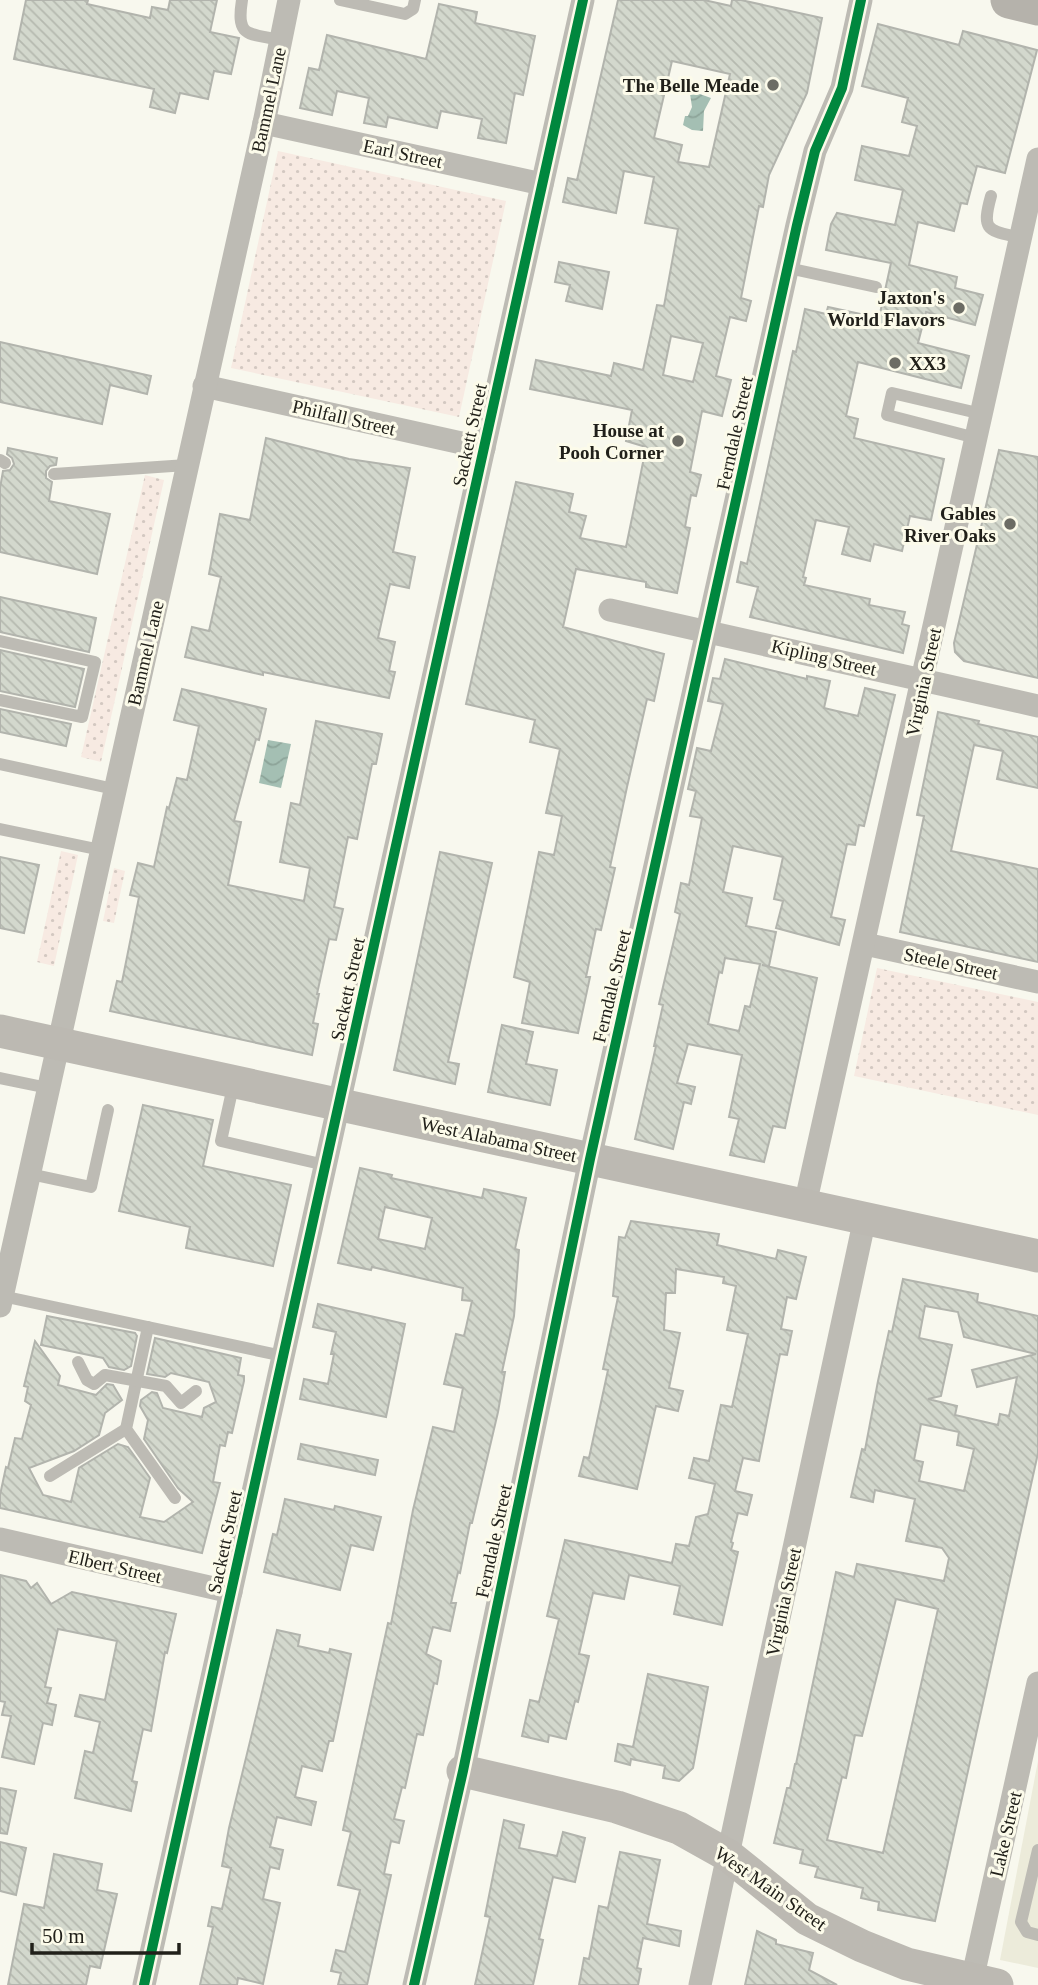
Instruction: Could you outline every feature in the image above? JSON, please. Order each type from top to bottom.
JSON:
[{"type":"main road","points":[[1009,0],[1038,6]]},
{"type":"street","name":"Bammel Lane","points":[[1,1301],[4,1266],[30,1174],[289,0]]},
{"type":"street","name":"Sackett Street","points":[[144,1985],[583,0]]},
{"type":"street","name":"Ferndale Street","points":[[414,1985],[463,1770],[590,1159],[788,268],[815,151],[842,88],[861,0]]},
{"type":"street","name":"Earl Street","points":[[264,123],[542,184]]},
{"type":"street","name":"Virginia Street","points":[[805,1205],[1038,159]]},
{"type":"street","name":"Philfall Street","points":[[204,386],[484,448]]},
{"type":"street","name":"Kipling Street","points":[[610,610],[1038,706]]},
{"type":"street","name":"Steele Street","points":[[865,944],[1038,982]]},
{"type":"street","name":"West Alabama Street","points":[[0,1031],[1038,1256]]},
{"type":"street","name":"Virginia Street","points":[[701,1985],[865,1218]]},
{"type":"street","name":"Elbert Street","points":[[0,1539],[231,1592]]},
{"type":"street","name":"Lake Street","points":[[980,1983],[1038,1683]]},
{"type":"street","name":"West Main Street","points":[[463,1770],[617,1807],[678,1828],[729,1856],[807,1919],[907,1964],[980,1983]]},
{"type":"lane","points":[[242,0],[239,20],[241,28],[249,33],[281,40]]},
{"type":"lane","points":[[340,0],[405,14],[412,9],[415,0]]},
{"type":"lane","points":[[991,196],[985,217],[986,225],[991,231],[1021,238]]},
{"type":"lane","points":[[788,268],[876,287]]},
{"type":"lane","points":[[976,438],[887,415],[892,393],[982,414]]},
{"type":"lane","points":[[54,474],[187,465]]},
{"type":"lane","points":[[0,641],[95,662],[82,717],[0,700]]},
{"type":"lane","points":[[0,764],[114,789]]},
{"type":"lane","points":[[0,829],[101,850]]},
{"type":"lane","points":[[0,1078],[48,1088]]},
{"type":"lane","points":[[234,1082],[221,1141],[326,1165]]},
{"type":"lane","points":[[30,1174],[91,1186],[108,1110]]},
{"type":"lane","points":[[1,1301],[148,1327],[283,1356]]},
{"type":"lane","points":[[50,1476],[126,1429],[148,1327]]},
{"type":"lane","points":[[78,1362],[87,1380],[94,1384],[105,1375],[166,1386],[181,1403],[197,1391]]},
{"type":"lane","points":[[126,1429],[175,1498]]},
{"type":"lane","points":[[1038,1850],[1021,1922],[1027,1932],[1038,1935]]},
{"type":"shaded area","points":[[278,151],[506,201],[459,417],[231,368]]},
{"type":"shaded area","points":[[145,475],[164,480],[101,762],[81,757]]},
{"type":"shaded area","points":[[61,851],[78,855],[54,966],[37,962]]},
{"type":"shaded area","points":[[114,868],[125,871],[114,923],[103,921]]},
{"type":"shaded area","points":[[877,968],[1038,1002],[1038,1115],[854,1076]]},
{"type":"shaded area","points":[[1038,1761],[1038,1968],[1000,1960]]},
{"type":"water","points":[[697,93],[711,98],[704,111],[703,131],[692,130],[683,125],[685,116],[688,116],[692,107],[690,94]]},
{"type":"water","points":[[268,740],[291,744],[281,788],[259,783]]},
{"type":"building","points":[[26,0],[88,0],[87,4],[150,18],[152,7],[168,10],[170,0],[217,0],[210,32],[239,38],[231,74],[214,71],[208,99],[180,93],[175,113],[150,107],[154,89],[14,59]]},
{"type":"building","points":[[618,0],[704,0],[731,6],[732,0],[741,0],[822,18],[807,93],[769,175],[763,207],[759,206],[741,298],[751,301],[746,321],[730,317],[716,376],[731,380],[722,416],[702,411],[690,472],[701,475],[696,496],[691,495],[685,527],[690,528],[677,593],[646,587],[646,582],[576,569],[563,627],[664,654],[654,701],[647,699],[627,787],[610,867],[615,868],[601,930],[596,929],[586,977],[590,977],[578,1033],[522,1023],[530,982],[514,977],[539,852],[554,855],[562,816],[546,813],[560,749],[530,742],[535,720],[466,704],[516,482],[573,494],[569,512],[586,516],[580,538],[626,547],[646,447],[626,441],[632,410],[530,389],[536,360],[611,376],[614,363],[643,370],[657,305],[664,306],[678,229],[645,223],[654,177],[624,171],[616,213],[563,202],[568,178],[577,180]],"holes":[[[672,61],[730,74],[709,167],[678,162],[682,145],[654,138]],[[671,336],[703,343],[693,382],[663,375]]]},
{"type":"building","points":[[439,4],[477,12],[475,23],[535,36],[523,95],[515,93],[506,143],[478,138],[482,119],[441,111],[437,128],[388,117],[386,127],[364,123],[369,98],[337,91],[332,115],[300,108],[309,68],[319,70],[327,35],[426,59]]},
{"type":"building","points":[[878,24],[959,45],[963,31],[1037,50],[1005,173],[977,166],[967,204],[961,203],[954,231],[918,222],[909,265],[957,277],[955,288],[983,295],[975,325],[926,312],[918,343],[969,356],[961,388],[858,362],[846,416],[858,419],[854,438],[944,459],[931,520],[910,516],[902,551],[874,544],[870,561],[842,554],[849,527],[816,520],[803,577],[806,578],[804,585],[870,599],[869,605],[905,612],[902,624],[909,626],[903,653],[750,617],[758,587],[737,582],[741,562],[747,564],[793,351],[796,352],[805,309],[826,314],[828,307],[879,318],[891,263],[826,250],[831,224],[837,213],[895,225],[903,190],[855,180],[862,146],[909,156],[917,126],[902,122],[908,98],[862,86]]},
{"type":"building","points":[[559,262],[609,272],[602,309],[566,301],[570,285],[555,282]]},
{"type":"building","points":[[0,342],[151,376],[147,394],[110,385],[102,424],[0,402]]},
{"type":"building","points":[[266,438],[349,459],[410,468],[393,552],[415,557],[409,588],[390,584],[378,638],[395,642],[389,671],[395,672],[389,698],[263,672],[263,675],[185,657],[192,627],[209,631],[221,577],[209,574],[220,514],[250,520]]},
{"type":"building","points":[[8,448],[57,458],[56,465],[50,466],[46,471],[46,478],[52,482],[49,501],[110,514],[97,574],[0,552],[0,488],[3,471],[10,470],[14,464],[7,454]]},
{"type":"building","name":"Gables River Oaks","points":[[999,450],[1038,457],[1038,678],[964,661],[955,652],[954,643]]},
{"type":"building","points":[[0,597],[96,618],[89,652],[0,632]]},
{"type":"building","points":[[0,650],[84,669],[75,707],[0,691]]},
{"type":"building","points":[[725,659],[807,679],[807,676],[830,681],[824,708],[858,716],[865,688],[895,695],[864,826],[859,825],[855,845],[847,844],[831,917],[845,920],[839,945],[776,928],[783,901],[774,899],[783,857],[733,846],[723,892],[752,898],[746,926],[776,932],[769,966],[762,965],[817,978],[785,1128],[773,1126],[764,1162],[730,1155],[739,1119],[729,1117],[742,1055],[688,1044],[677,1083],[695,1087],[691,1104],[684,1102],[673,1149],[635,1139],[656,1046],[663,1005],[659,1004],[680,914],[675,912],[681,883],[689,885],[702,818],[690,816],[696,791],[688,789],[697,748],[711,751],[723,704],[708,701],[713,678],[720,679]],"holes":[[[725,958],[760,964],[750,1007],[745,1006],[739,1031],[708,1024],[719,972],[722,973]]]},
{"type":"building","points":[[182,689],[266,709],[234,821],[241,822],[228,885],[304,901],[310,868],[280,862],[291,803],[300,805],[316,721],[382,734],[376,764],[372,764],[357,839],[348,837],[334,907],[343,909],[336,940],[329,939],[317,994],[313,1023],[318,1024],[312,1055],[110,1011],[117,981],[122,982],[139,897],[130,895],[138,863],[154,867],[167,807],[169,808],[177,778],[187,780],[199,726],[174,720]]},
{"type":"building","points":[[0,709],[71,724],[66,746],[0,732]]},
{"type":"building","points":[[938,712],[1038,737],[1038,788],[997,779],[1003,751],[974,745],[951,851],[1038,869],[1038,962],[900,932],[924,816],[917,815]]},
{"type":"building","points":[[440,852],[492,863],[448,1062],[459,1064],[455,1084],[394,1070]]},
{"type":"building","points":[[0,857],[39,865],[24,933],[0,928]]},
{"type":"building","points":[[502,1025],[533,1032],[526,1064],[557,1070],[550,1105],[488,1092]]},
{"type":"building","points":[[143,1105],[213,1120],[203,1166],[291,1185],[273,1266],[186,1248],[190,1227],[119,1211]]},
{"type":"building","points":[[360,1168],[392,1175],[391,1178],[482,1198],[484,1189],[526,1198],[515,1249],[519,1250],[514,1316],[502,1372],[505,1372],[498,1412],[451,1603],[456,1603],[450,1631],[433,1627],[426,1654],[441,1661],[437,1684],[434,1683],[423,1735],[417,1734],[405,1788],[402,1787],[394,1819],[404,1821],[399,1843],[391,1841],[384,1874],[391,1875],[367,1985],[338,1985],[341,1973],[331,1971],[336,1950],[345,1952],[360,1890],[338,1885],[351,1832],[343,1830],[433,1427],[454,1432],[463,1388],[444,1384],[456,1334],[464,1336],[472,1301],[462,1300],[463,1288],[372,1267],[371,1270],[338,1263]],"holes":[[[385,1207],[432,1218],[425,1249],[378,1239]]]},
{"type":"building","points":[[631,1221],[719,1234],[717,1245],[776,1259],[778,1250],[806,1257],[796,1299],[787,1297],[781,1329],[792,1331],[787,1355],[780,1354],[759,1461],[743,1458],[735,1491],[752,1495],[747,1515],[738,1513],[731,1542],[731,1550],[738,1552],[722,1625],[674,1614],[680,1586],[629,1575],[624,1599],[593,1593],[579,1654],[589,1656],[578,1702],[575,1701],[566,1739],[549,1735],[548,1742],[522,1736],[530,1700],[539,1702],[559,1619],[547,1616],[565,1540],[672,1563],[676,1544],[689,1546],[696,1517],[708,1514],[715,1484],[689,1478],[694,1458],[709,1461],[721,1405],[732,1407],[748,1334],[727,1330],[736,1286],[723,1283],[724,1277],[676,1269],[675,1293],[666,1293],[664,1330],[680,1333],[669,1388],[683,1391],[678,1411],[656,1406],[637,1489],[579,1476],[584,1457],[589,1458],[608,1370],[603,1369],[618,1297],[613,1296],[619,1237],[625,1238]]},
{"type":"building","points":[[903,1279],[978,1294],[977,1302],[1038,1316],[1038,1453],[935,1921],[878,1910],[879,1902],[861,1898],[863,1888],[815,1877],[818,1867],[800,1863],[803,1850],[774,1843],[787,1788],[790,1788],[796,1764],[836,1572],[854,1577],[857,1564],[944,1581],[949,1558],[942,1548],[906,1541],[915,1499],[875,1490],[873,1502],[851,1497],[862,1449],[865,1450],[889,1331],[892,1332]],"holes":[[[925,1306],[958,1312],[964,1337],[1036,1354],[972,1370],[977,1387],[1017,1377],[1009,1416],[1000,1414],[998,1425],[955,1415],[957,1406],[928,1399],[941,1396],[952,1345],[919,1338]],[[921,1424],[959,1432],[957,1445],[974,1449],[964,1491],[919,1481],[923,1462],[914,1460]],[[896,1599],[938,1609],[883,1853],[827,1840],[842,1777],[846,1778],[855,1735],[862,1736]]]},
{"type":"building","points":[[318,1304],[405,1324],[386,1417],[300,1399],[304,1379],[328,1384],[334,1354],[331,1354],[336,1332],[313,1327]]},
{"type":"building","points":[[47,1316],[135,1333],[137,1336],[131,1366],[124,1370],[109,1367],[103,1358],[41,1345]]},
{"type":"building","points":[[155,1338],[241,1358],[238,1375],[244,1376],[244,1381],[232,1433],[228,1432],[225,1446],[220,1445],[213,1482],[220,1483],[202,1553],[0,1508],[6,1467],[8,1468],[15,1438],[22,1439],[31,1405],[25,1401],[28,1387],[24,1386],[35,1341],[60,1376],[58,1385],[96,1395],[107,1384],[113,1385],[122,1400],[105,1413],[99,1435],[74,1451],[29,1468],[43,1495],[71,1502],[79,1468],[118,1444],[128,1447],[150,1478],[140,1517],[164,1522],[193,1502],[178,1488],[144,1439],[148,1420],[140,1406],[141,1400],[152,1392],[157,1393],[163,1408],[202,1417],[204,1408],[216,1402],[209,1382],[171,1373],[165,1377],[147,1374]]},
{"type":"building","points":[[301,1444],[378,1460],[375,1475],[298,1459]]},
{"type":"building","points":[[285,1499],[334,1510],[335,1506],[381,1517],[373,1550],[351,1545],[340,1590],[264,1572],[273,1534],[277,1535]]},
{"type":"building","points":[[0,1575],[26,1581],[31,1588],[37,1583],[51,1604],[72,1592],[176,1614],[167,1653],[165,1652],[151,1731],[143,1729],[132,1781],[137,1782],[131,1811],[75,1798],[85,1751],[93,1753],[100,1722],[75,1716],[80,1695],[105,1700],[117,1641],[58,1629],[45,1687],[51,1688],[47,1703],[56,1705],[52,1725],[43,1723],[34,1764],[2,1757],[11,1716],[2,1715],[5,1702],[0,1701]]},
{"type":"building","points":[[277,1630],[300,1635],[298,1646],[329,1653],[330,1649],[351,1654],[333,1741],[329,1741],[322,1771],[302,1766],[295,1797],[316,1802],[311,1825],[277,1817],[270,1847],[283,1850],[279,1869],[270,1867],[263,1899],[280,1903],[263,1984],[238,1978],[237,1985],[200,1985],[213,1927],[208,1926],[212,1907],[222,1909],[231,1868],[222,1866],[229,1828]]},
{"type":"building","points":[[648,1674],[708,1687],[693,1768],[679,1781],[663,1778],[665,1766],[631,1759],[630,1765],[615,1761],[618,1744],[633,1747]]},
{"type":"building","points":[[0,1788],[16,1791],[7,1834],[0,1833]]},
{"type":"building","points":[[504,1820],[524,1825],[519,1848],[557,1856],[563,1832],[585,1838],[575,1882],[553,1877],[539,1939],[543,1940],[533,1985],[475,1985],[490,1917],[485,1916]]},
{"type":"building","points":[[0,1842],[26,1848],[16,1895],[0,1891]]},
{"type":"building","points":[[620,1852],[660,1860],[647,1924],[681,1931],[679,1946],[643,1938],[637,1968],[641,1969],[638,1985],[579,1985],[584,1958],[589,1959],[599,1906],[608,1908]]},
{"type":"building","points":[[54,1854],[102,1864],[97,1890],[117,1894],[100,1968],[90,1966],[86,1985],[8,1985],[24,1904],[44,1908]]},
{"type":"building","points":[[757,1931],[776,1940],[776,1944],[813,1953],[809,1970],[837,1985],[745,1985]]},
{"type":"cycle path","points":[[144,1985],[583,0]]},
{"type":"cycle path","points":[[414,1985],[463,1771],[590,1159],[797,225],[815,151],[842,88],[861,0]]},
{"type":"place","name":"The Belle Meade","points":[[773,85]]},
{"type":"place","name":"Jaxton's World Flavors","points":[[959,308]]},
{"type":"place","name":"XX3","points":[[895,363]]},
{"type":"place","name":"House at Pooh Corner","points":[[678,441]]},
{"type":"place","name":"Gables River Oaks","points":[[1010,524]]}]
